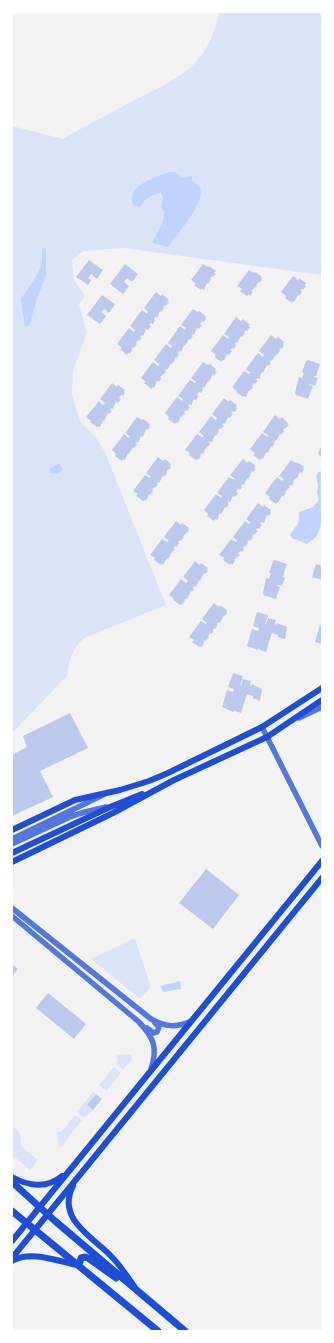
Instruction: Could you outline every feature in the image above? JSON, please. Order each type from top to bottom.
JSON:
[{"type":"highway","points":[[12,1182],[185,1331]]},
{"type":"highway","points":[[12,1211],[158,1331]]},
{"type":"highway","points":[[79,1265],[81,1258],[88,1258],[138,1292]]},
{"type":"main road","points":[[12,830],[75,800],[158,778],[262,727],[322,688]]},
{"type":"main road","points":[[12,853],[110,807],[174,780],[267,737],[322,700]]},
{"type":"main road","points":[[12,862],[113,813],[174,780]]},
{"type":"main road","points":[[12,1241],[322,861]]},
{"type":"main road","points":[[12,1260],[322,878]]},
{"type":"main road","points":[[12,1177],[29,1184],[39,1185],[51,1183],[58,1179],[75,1164]]},
{"type":"main road","points":[[79,1176],[72,1188],[69,1198],[70,1209],[74,1220],[82,1230],[110,1255],[138,1292]]},
{"type":"main road","points":[[12,1260],[36,1257],[79,1265]]},
{"type":"street","points":[[290,722],[322,707]]},
{"type":"street","points":[[262,727],[322,846]]},
{"type":"street","points":[[12,839],[108,792]]},
{"type":"street","points":[[12,844],[72,816],[110,807]]},
{"type":"street","points":[[12,908],[151,1019],[159,1027],[159,1031],[156,1033],[151,1031],[139,1022],[12,916]]},
{"type":"street","points":[[151,1019],[160,1024],[175,1026],[184,1025],[192,1021]]},
{"type":"street","points":[[139,1022],[150,1035],[154,1047],[154,1060],[150,1072]]},
{"type":"shaded area","points":[[220,12],[322,12],[322,275],[123,248],[84,251],[72,260],[74,280],[85,296],[79,304],[87,333],[73,371],[72,394],[80,421],[97,439],[105,452],[166,605],[84,638],[72,655],[67,676],[12,733],[12,126],[63,139],[162,86],[183,73],[200,58],[216,26]]},
{"type":"shaded area","points":[[135,938],[151,987],[140,999],[91,959]]},
{"type":"shaded area","points":[[131,1054],[132,1059],[123,1070],[116,1064],[118,1061],[117,1055]]},
{"type":"shaded area","points":[[114,1067],[121,1073],[106,1091],[99,1085]]},
{"type":"shaded area","points":[[93,1092],[96,1094],[87,1105],[93,1110],[84,1118],[77,1112]]},
{"type":"shaded area","points":[[75,1115],[82,1120],[59,1148],[57,1132],[61,1132]]},
{"type":"shaded area","points":[[12,1126],[20,1133],[21,1146],[38,1160],[30,1170],[12,1155]]},
{"type":"water","points":[[171,172],[175,172],[182,177],[192,176],[193,182],[199,186],[201,192],[200,200],[196,208],[168,247],[152,243],[163,221],[164,211],[161,207],[163,198],[161,193],[154,194],[149,197],[140,207],[133,205],[132,196],[134,191],[143,183]]},
{"type":"water","points":[[45,247],[46,276],[37,298],[29,326],[25,326],[21,299],[39,270],[42,249]]},
{"type":"water","points":[[59,464],[63,468],[62,471],[56,474],[50,473],[50,468]]},
{"type":"water","points":[[322,471],[322,522],[317,536],[307,544],[292,538],[290,535],[298,522],[299,512],[313,507],[319,500],[316,476],[318,472]]},
{"type":"water","points":[[180,981],[181,989],[163,992],[160,986]]},
{"type":"building","points":[[89,260],[103,270],[97,279],[91,274],[88,278],[91,280],[88,285],[76,277]]},
{"type":"building","points":[[125,264],[138,274],[132,282],[127,278],[124,282],[129,286],[123,294],[110,284]]},
{"type":"building","points":[[203,264],[216,271],[214,273],[216,274],[213,277],[212,276],[204,290],[201,290],[194,285],[196,284],[191,280]]},
{"type":"building","points":[[249,270],[262,277],[262,280],[251,291],[253,292],[250,296],[249,294],[247,296],[240,291],[242,289],[237,286]]},
{"type":"building","points":[[293,276],[306,283],[306,286],[300,291],[302,292],[292,303],[285,298],[286,296],[281,292]]},
{"type":"building","points":[[156,292],[161,296],[162,294],[169,300],[167,301],[169,302],[163,307],[164,308],[161,312],[160,311],[157,318],[155,317],[153,324],[151,323],[149,325],[151,326],[148,330],[146,329],[143,336],[142,335],[140,337],[142,338],[139,341],[138,340],[130,354],[128,353],[127,355],[117,344],[129,328],[134,332],[135,330],[130,326],[142,310],[147,314],[148,312],[144,308]]},
{"type":"building","points":[[102,295],[115,304],[109,313],[104,309],[101,312],[106,316],[100,324],[87,315]]},
{"type":"building","points":[[193,309],[206,316],[206,319],[204,322],[202,321],[200,324],[202,325],[199,329],[197,328],[194,335],[191,335],[193,336],[190,340],[189,339],[185,346],[184,345],[181,352],[179,351],[177,358],[176,357],[174,359],[175,360],[172,364],[171,363],[167,370],[166,369],[166,372],[160,377],[162,378],[159,382],[157,381],[154,388],[153,387],[151,389],[141,378],[153,362],[158,366],[159,364],[154,360],[166,344],[171,348],[172,346],[168,343],[180,326],[185,330],[186,328],[181,325]]},
{"type":"building","points":[[236,317],[241,321],[243,319],[250,325],[248,326],[250,327],[244,332],[245,333],[242,337],[241,336],[237,343],[236,342],[234,349],[232,348],[230,350],[232,351],[229,355],[227,354],[224,361],[223,360],[221,362],[211,351],[223,335],[228,339],[229,337],[224,334]]},
{"type":"building","points":[[271,335],[276,339],[278,337],[284,342],[284,345],[272,361],[271,360],[271,363],[268,366],[267,365],[259,379],[257,378],[256,380],[258,381],[255,384],[254,383],[246,397],[243,397],[232,387],[244,371],[249,374],[251,373],[246,369],[258,353],[263,357],[264,355],[259,351]]},
{"type":"building","points":[[308,360],[320,364],[316,376],[312,376],[318,378],[315,386],[309,385],[313,386],[308,399],[296,395],[295,393],[299,377],[302,378],[304,373],[302,372],[306,361]]},
{"type":"building","points":[[203,362],[208,365],[210,364],[216,369],[215,371],[217,372],[214,375],[213,374],[209,382],[208,381],[204,388],[202,388],[203,390],[201,393],[199,392],[197,395],[199,396],[196,400],[194,399],[191,406],[190,404],[188,406],[190,407],[184,412],[185,413],[182,417],[181,416],[178,423],[176,422],[175,424],[168,419],[169,417],[165,413],[177,397],[182,401],[183,399],[178,396],[190,380],[195,383],[196,382],[191,378]]},
{"type":"building","points":[[112,383],[125,390],[125,393],[123,396],[121,395],[119,398],[121,399],[118,403],[116,402],[113,409],[112,408],[110,410],[112,411],[109,414],[108,413],[100,427],[97,427],[86,417],[99,401],[103,405],[105,403],[100,399]]},
{"type":"building","points":[[224,398],[237,405],[237,408],[235,412],[233,411],[231,413],[233,414],[230,418],[228,417],[225,424],[224,423],[222,425],[224,426],[221,429],[220,428],[212,442],[210,441],[210,444],[208,447],[207,446],[203,454],[202,453],[198,460],[196,460],[185,450],[197,434],[202,437],[204,436],[199,432],[211,416],[216,420],[217,418],[212,414]]},
{"type":"building","points":[[275,415],[280,419],[282,417],[289,425],[283,430],[284,431],[281,435],[280,434],[276,441],[275,440],[275,443],[272,447],[271,446],[268,453],[266,452],[263,459],[262,458],[260,460],[253,455],[255,453],[250,449],[262,433],[267,437],[268,435],[263,432]]},
{"type":"building","points":[[137,417],[150,424],[150,427],[148,430],[146,429],[143,437],[141,436],[138,443],[135,443],[137,444],[134,448],[133,447],[129,454],[128,453],[125,460],[123,459],[122,461],[115,456],[116,454],[112,450],[124,434],[129,438],[130,436],[125,433]]},
{"type":"building","points":[[322,444],[322,457],[318,454]]},
{"type":"building","points":[[158,457],[163,461],[165,459],[171,464],[171,467],[159,483],[158,482],[158,485],[155,488],[154,487],[146,501],[143,501],[136,496],[138,494],[133,491],[145,475],[150,478],[151,477],[146,473]]},
{"type":"building","points":[[243,459],[247,463],[249,461],[256,466],[254,468],[256,469],[253,472],[252,471],[244,485],[242,484],[240,490],[238,489],[236,492],[238,493],[235,497],[233,496],[230,503],[229,501],[229,504],[226,508],[225,507],[221,514],[220,513],[217,520],[215,519],[214,521],[207,516],[208,514],[204,510],[216,494],[221,498],[222,496],[217,493],[229,477],[234,480],[235,479],[230,475]]},
{"type":"building","points":[[291,460],[304,467],[304,470],[301,473],[300,472],[298,475],[299,476],[293,481],[292,486],[289,486],[290,487],[285,492],[286,493],[276,504],[269,499],[270,497],[265,493],[277,477],[282,481],[284,479],[279,476]]},
{"type":"building","points":[[258,503],[271,510],[271,513],[269,516],[267,515],[264,523],[262,522],[260,524],[262,525],[256,530],[258,531],[252,536],[253,537],[250,541],[249,540],[247,542],[246,547],[243,547],[244,549],[242,552],[240,551],[238,554],[240,555],[234,560],[235,561],[232,565],[231,563],[230,565],[219,555],[231,539],[236,542],[237,541],[233,537],[245,521],[249,524],[251,523],[246,519]]},
{"type":"building","points":[[176,521],[189,528],[189,531],[183,536],[184,537],[181,541],[180,540],[178,542],[177,547],[175,546],[175,549],[170,554],[171,555],[168,559],[167,558],[163,565],[162,563],[161,565],[150,555],[162,539],[167,542],[169,541],[164,537]]},
{"type":"building","points":[[275,560],[287,564],[283,577],[280,576],[285,578],[282,586],[277,585],[280,587],[276,599],[263,595],[266,578],[269,579],[271,573],[269,573],[273,561]]},
{"type":"building","points":[[195,561],[208,568],[208,571],[205,574],[204,573],[196,587],[194,586],[194,589],[192,592],[191,591],[187,599],[186,598],[182,605],[180,605],[169,595],[181,579],[186,583],[188,581],[183,577]]},
{"type":"building","points":[[316,564],[322,566],[322,580],[312,577]]},
{"type":"building","points":[[214,603],[227,610],[227,613],[225,616],[224,615],[220,623],[219,622],[217,624],[218,625],[215,629],[214,628],[214,631],[211,634],[210,633],[202,647],[199,647],[192,642],[194,640],[189,637],[201,621],[206,624],[207,623],[202,619]]},
{"type":"building","points":[[257,612],[268,615],[265,624],[268,618],[276,620],[276,625],[277,623],[287,627],[285,639],[272,633],[266,652],[260,650],[259,648],[258,650],[247,646],[252,629],[258,631],[259,628],[253,626]]},
{"type":"building","points":[[320,625],[322,626],[322,644],[315,642]]},
{"type":"building","points":[[233,673],[243,676],[240,685],[243,679],[251,681],[251,686],[252,684],[262,689],[260,701],[247,694],[241,713],[235,710],[233,712],[222,707],[227,690],[233,692],[234,689],[228,687]]},
{"type":"building","points":[[70,713],[88,748],[40,771],[53,797],[12,816],[12,755],[27,747],[23,736]]},
{"type":"building","points":[[206,869],[239,895],[213,929],[179,903]]},
{"type":"building","points":[[12,964],[18,969],[12,977]]},
{"type":"building","points":[[48,993],[86,1024],[74,1039],[36,1008]]},
{"type":"building","points":[[96,1094],[102,1099],[93,1110],[87,1105]]}]
